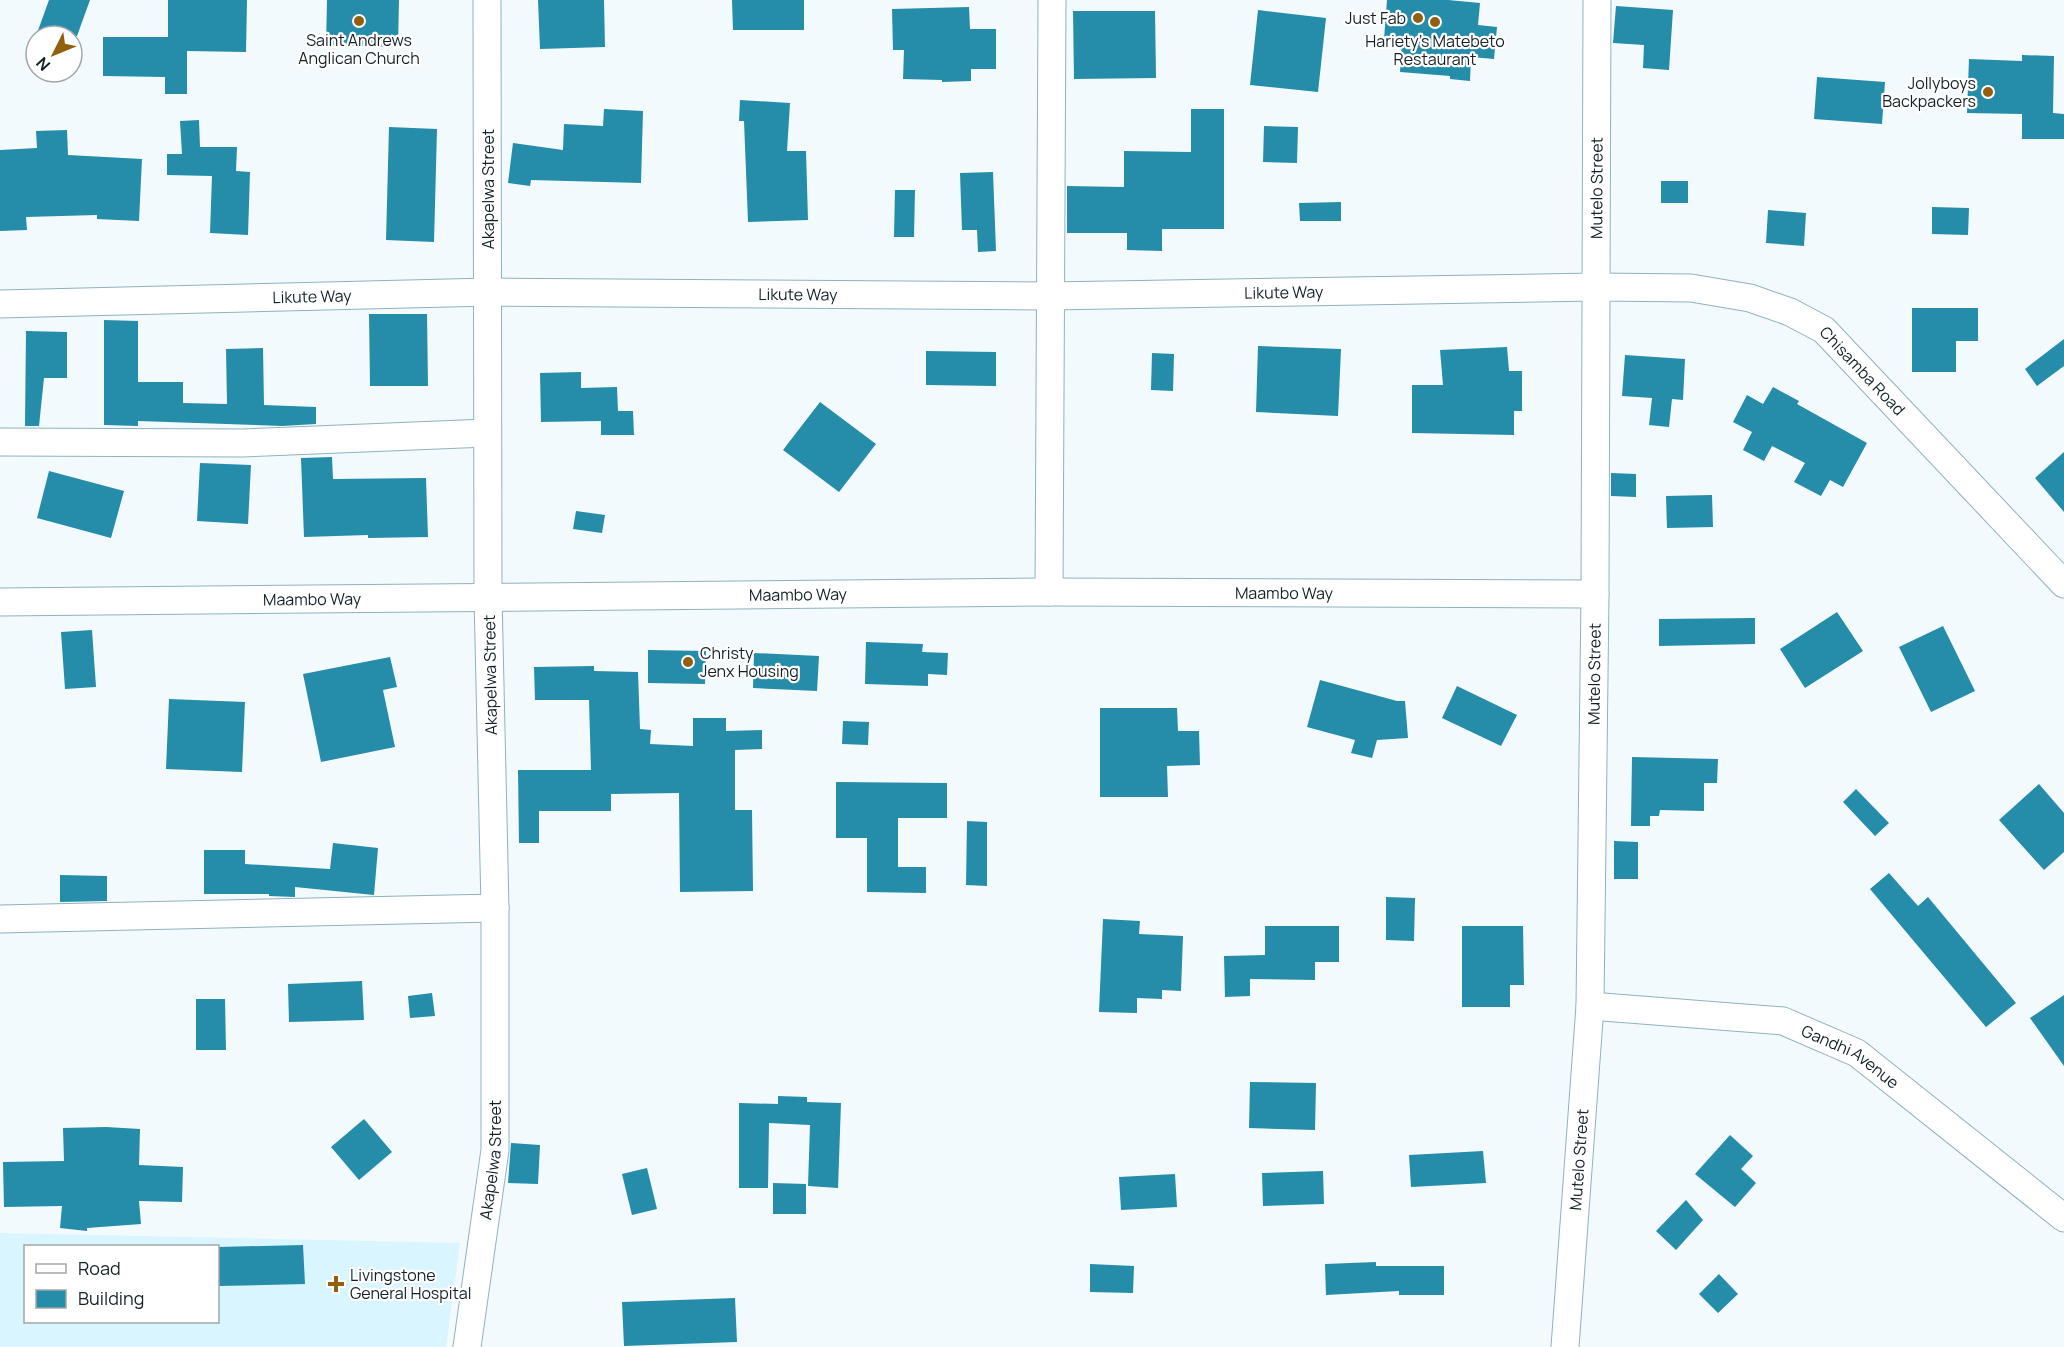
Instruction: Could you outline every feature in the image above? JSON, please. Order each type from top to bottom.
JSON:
[{"type":"street","name":"Akapelwa Street","points":[[467,1347],[495,1150],[495,908],[488,596],[487,0]]},
{"type":"street","points":[[1049,592],[1052,0]]},
{"type":"street","name":"Mutelo Street","points":[[1565,1347],[1590,1006],[1595,594],[1597,0]]},
{"type":"street","name":"Likute Way","points":[[0,304],[489,292],[1050,296],[1596,287]]},
{"type":"street","name":"Chisamba Road","points":[[1596,287],[1691,288],[1750,298],[1790,312],[1824,330],[2064,584]]},
{"type":"street","points":[[0,442],[243,443],[487,433]]},
{"type":"street","name":"Maambo Way","points":[[0,602],[1049,592],[1595,594]]},
{"type":"street","points":[[0,919],[495,908]]},
{"type":"street","name":"Gandhi Avenue","points":[[1590,1006],[1783,1021],[1857,1053],[2064,1218]]},
{"type":"shaded area","name":"Livingstone General Hospital","points":[[0,1233],[460,1243],[446,1347],[0,1347]]},
{"type":"building","points":[[49,0],[90,0],[81,24],[40,24]]},
{"type":"building","points":[[168,0],[247,0],[246,52],[187,51],[187,94],[165,94],[165,77],[103,76],[103,37],[168,37]]},
{"type":"building","points":[[327,0],[399,0],[398,47],[326,45]]},
{"type":"building","points":[[538,0],[604,0],[605,47],[540,49]]},
{"type":"building","points":[[732,0],[804,0],[804,30],[733,30]]},
{"type":"building","points":[[1387,0],[1448,0],[1480,3],[1478,25],[1497,27],[1494,59],[1471,57],[1470,81],[1450,79],[1450,76],[1400,72],[1402,41],[1384,39]]},
{"type":"building","points":[[1616,6],[1673,10],[1669,70],[1643,68],[1644,45],[1613,43]]},
{"type":"building","points":[[969,7],[970,29],[996,29],[996,69],[971,69],[971,81],[942,82],[942,80],[903,79],[904,50],[893,50],[892,9]]},
{"type":"building","points":[[1258,10],[1326,18],[1318,92],[1250,85]]},
{"type":"building","points":[[1073,11],[1155,11],[1156,78],[1074,79]]},
{"type":"building","points":[[2022,55],[2054,56],[2053,113],[2064,114],[2064,139],[2022,139],[2022,114],[1967,113],[1969,59],[2022,61]]},
{"type":"building","points":[[1817,77],[1885,82],[1882,124],[1814,119]]},
{"type":"building","points":[[740,100],[790,103],[787,151],[806,151],[808,220],[748,222],[744,121],[739,121]]},
{"type":"building","points":[[604,109],[643,111],[641,183],[531,180],[530,186],[508,183],[513,143],[563,150],[564,124],[603,126]]},
{"type":"building","points":[[1191,109],[1224,109],[1224,229],[1162,229],[1162,251],[1127,250],[1127,233],[1067,233],[1067,186],[1124,187],[1124,151],[1191,152]]},
{"type":"building","points":[[199,120],[200,147],[237,147],[236,171],[250,172],[248,235],[210,233],[212,176],[167,175],[167,154],[182,154],[180,121]]},
{"type":"building","points":[[1264,126],[1298,127],[1297,163],[1263,162]]},
{"type":"building","points":[[389,127],[437,129],[434,242],[386,240]]},
{"type":"building","points":[[67,130],[68,155],[142,159],[139,221],[97,219],[97,215],[26,217],[27,230],[0,231],[0,150],[37,148],[36,131]]},
{"type":"building","points":[[993,172],[996,251],[978,252],[977,230],[962,230],[960,173]]},
{"type":"building","points":[[1661,181],[1688,181],[1688,203],[1661,203]]},
{"type":"building","points":[[895,190],[915,190],[914,237],[894,237]]},
{"type":"building","points":[[1341,202],[1341,221],[1300,221],[1299,203]]},
{"type":"building","points":[[1932,207],[1969,208],[1968,235],[1932,234]]},
{"type":"building","points":[[1768,210],[1806,213],[1804,246],[1766,243]]},
{"type":"building","points":[[1912,308],[1978,308],[1978,341],[1956,341],[1956,372],[1912,372]]},
{"type":"building","points":[[369,314],[427,314],[428,386],[370,386]]},
{"type":"building","points":[[104,320],[138,321],[138,382],[183,382],[183,403],[227,404],[226,349],[263,348],[264,405],[316,407],[316,424],[282,426],[138,421],[138,426],[104,425]]},
{"type":"building","points":[[26,331],[67,332],[67,378],[44,378],[39,426],[25,426]]},
{"type":"building","points":[[2064,339],[2064,366],[2037,386],[2025,369]]},
{"type":"building","points":[[1258,346],[1341,349],[1338,416],[1256,412]]},
{"type":"building","points":[[1507,347],[1509,371],[1522,371],[1522,411],[1514,411],[1514,435],[1412,433],[1412,385],[1443,385],[1440,350]]},
{"type":"building","points":[[926,351],[996,352],[996,386],[926,385]]},
{"type":"building","points":[[1152,353],[1174,354],[1173,391],[1151,390]]},
{"type":"building","points":[[1625,355],[1685,359],[1683,400],[1672,399],[1669,427],[1649,425],[1652,398],[1622,396]]},
{"type":"building","points":[[581,372],[581,388],[617,387],[618,411],[633,411],[634,435],[601,435],[601,421],[541,422],[540,373]]},
{"type":"building","points":[[1773,387],[1799,401],[1797,404],[1867,443],[1843,487],[1830,480],[1821,496],[1794,482],[1805,463],[1772,446],[1764,461],[1743,450],[1752,432],[1733,422],[1747,395],[1763,404]]},
{"type":"building","points":[[820,402],[876,444],[839,492],[783,450]]},
{"type":"building","points":[[2064,452],[2064,512],[2035,478]]},
{"type":"building","points":[[332,457],[333,479],[426,478],[428,537],[368,538],[368,535],[304,537],[301,458]]},
{"type":"building","points":[[200,463],[251,465],[248,524],[197,521]]},
{"type":"building","points":[[49,471],[124,491],[111,538],[37,518]]},
{"type":"building","points":[[1611,473],[1636,474],[1636,497],[1611,496]]},
{"type":"building","points":[[1712,495],[1713,527],[1667,528],[1666,496]]},
{"type":"building","points":[[576,511],[605,515],[602,533],[573,529]]},
{"type":"building","points":[[1837,612],[1863,651],[1805,688],[1780,649]]},
{"type":"building","points":[[1755,618],[1755,644],[1659,646],[1659,619]]},
{"type":"building","points":[[1943,626],[1975,691],[1931,712],[1899,647]]},
{"type":"building","points":[[92,630],[96,687],[65,689],[61,632]]},
{"type":"building","points":[[866,642],[923,644],[922,652],[948,653],[947,675],[928,674],[928,686],[865,684]]},
{"type":"building","points":[[648,650],[706,651],[705,684],[648,683]]},
{"type":"building","points":[[754,653],[819,656],[817,691],[753,688]]},
{"type":"building","points":[[390,657],[397,687],[383,690],[395,747],[321,762],[303,674]]},
{"type":"building","points":[[594,666],[594,671],[638,672],[640,729],[651,730],[650,744],[693,746],[693,718],[726,718],[726,731],[762,730],[762,749],[735,750],[735,810],[752,810],[753,891],[680,892],[679,793],[611,794],[611,811],[539,811],[539,843],[519,843],[518,770],[591,770],[589,700],[535,700],[534,667]]},
{"type":"building","points":[[1320,680],[1397,701],[1405,701],[1408,738],[1377,740],[1372,758],[1351,753],[1355,740],[1307,727]]},
{"type":"building","points":[[1457,686],[1517,715],[1501,746],[1442,718]]},
{"type":"building","points":[[169,699],[245,702],[242,772],[166,769]]},
{"type":"building","points":[[1100,708],[1177,708],[1178,731],[1199,731],[1200,765],[1167,766],[1168,797],[1100,797]]},
{"type":"building","points":[[843,721],[869,722],[868,745],[842,744]]},
{"type":"building","points":[[1632,757],[1718,759],[1717,783],[1704,783],[1704,811],[1660,810],[1659,816],[1650,816],[1650,826],[1631,826]]},
{"type":"building","points":[[836,782],[947,783],[947,818],[898,818],[898,867],[926,867],[926,893],[867,892],[867,838],[836,838]]},
{"type":"building","points":[[2039,784],[2064,813],[2064,852],[2044,870],[1999,820]]},
{"type":"building","points":[[1856,789],[1889,823],[1875,836],[1843,802]]},
{"type":"building","points":[[967,821],[987,822],[987,886],[966,885]]},
{"type":"building","points":[[1614,841],[1638,842],[1638,879],[1614,879]]},
{"type":"building","points":[[333,843],[378,848],[374,895],[295,887],[295,897],[269,896],[269,894],[204,894],[204,850],[245,850],[245,864],[330,869]]},
{"type":"building","points":[[1889,873],[1918,906],[1928,897],[2016,1003],[1986,1027],[1870,889]]},
{"type":"building","points":[[60,875],[107,876],[107,901],[60,902]]},
{"type":"building","points":[[1386,897],[1415,898],[1414,941],[1386,940]]},
{"type":"building","points":[[1103,919],[1140,921],[1139,934],[1183,936],[1181,991],[1162,990],[1162,999],[1137,998],[1137,1013],[1099,1012]]},
{"type":"building","points":[[1265,926],[1339,926],[1339,962],[1315,962],[1315,980],[1250,979],[1250,996],[1225,997],[1224,956],[1265,955]]},
{"type":"building","points":[[1462,926],[1523,926],[1524,985],[1510,985],[1510,1007],[1462,1007]]},
{"type":"building","points":[[362,981],[364,1020],[289,1022],[288,984]]},
{"type":"building","points":[[432,993],[435,1016],[410,1018],[408,996]]},
{"type":"building","points":[[2064,995],[2064,1066],[2030,1018]]},
{"type":"building","points":[[196,999],[225,999],[226,1050],[196,1050]]},
{"type":"building","points":[[1250,1082],[1316,1083],[1315,1130],[1249,1128]]},
{"type":"building","points":[[778,1096],[807,1097],[807,1102],[841,1103],[838,1188],[808,1186],[810,1125],[769,1123],[768,1188],[739,1188],[739,1103],[778,1104]]},
{"type":"building","points":[[364,1119],[392,1152],[359,1180],[331,1147]]},
{"type":"building","points":[[63,1128],[140,1129],[139,1165],[183,1167],[182,1202],[139,1201],[141,1224],[87,1228],[87,1231],[60,1228],[62,1206],[4,1207],[3,1162],[64,1161]]},
{"type":"building","points":[[1730,1135],[1753,1156],[1741,1169],[1756,1183],[1735,1207],[1695,1174]]},
{"type":"building","points":[[511,1143],[540,1145],[538,1184],[508,1183]]},
{"type":"building","points":[[1483,1151],[1486,1183],[1411,1187],[1409,1155]]},
{"type":"building","points":[[647,1168],[657,1209],[632,1215],[622,1174]]},
{"type":"building","points":[[1323,1171],[1324,1204],[1263,1206],[1262,1173]]},
{"type":"building","points":[[1175,1174],[1177,1207],[1121,1210],[1119,1177]]},
{"type":"building","points":[[773,1183],[806,1184],[806,1214],[773,1214]]},
{"type":"building","points":[[1686,1200],[1703,1220],[1676,1250],[1656,1231]]},
{"type":"building","points":[[303,1245],[305,1284],[219,1286],[219,1247]]},
{"type":"building","points":[[1376,1262],[1376,1266],[1444,1266],[1444,1295],[1399,1295],[1399,1291],[1326,1295],[1325,1264]]},
{"type":"building","points":[[1090,1264],[1134,1266],[1133,1293],[1090,1292]]},
{"type":"building","points":[[1719,1274],[1738,1294],[1718,1313],[1699,1294]]},
{"type":"building","points":[[735,1298],[737,1342],[624,1346],[622,1302]]},
{"type":"place","name":"Just Fab","points":[[1418,18]]},
{"type":"place","name":"Saint Andrews Anglican Church","points":[[359,21]]},
{"type":"place","name":"Hariety's Matebeto Restaurant","points":[[1435,22]]},
{"type":"place","name":"Jollyboys Backpackers","points":[[1988,92]]},
{"type":"place","name":"Christy Jenx Housing","points":[[688,662]]},
{"type":"place","name":"Livingstone General Hospital","points":[[336,1284]]}]
